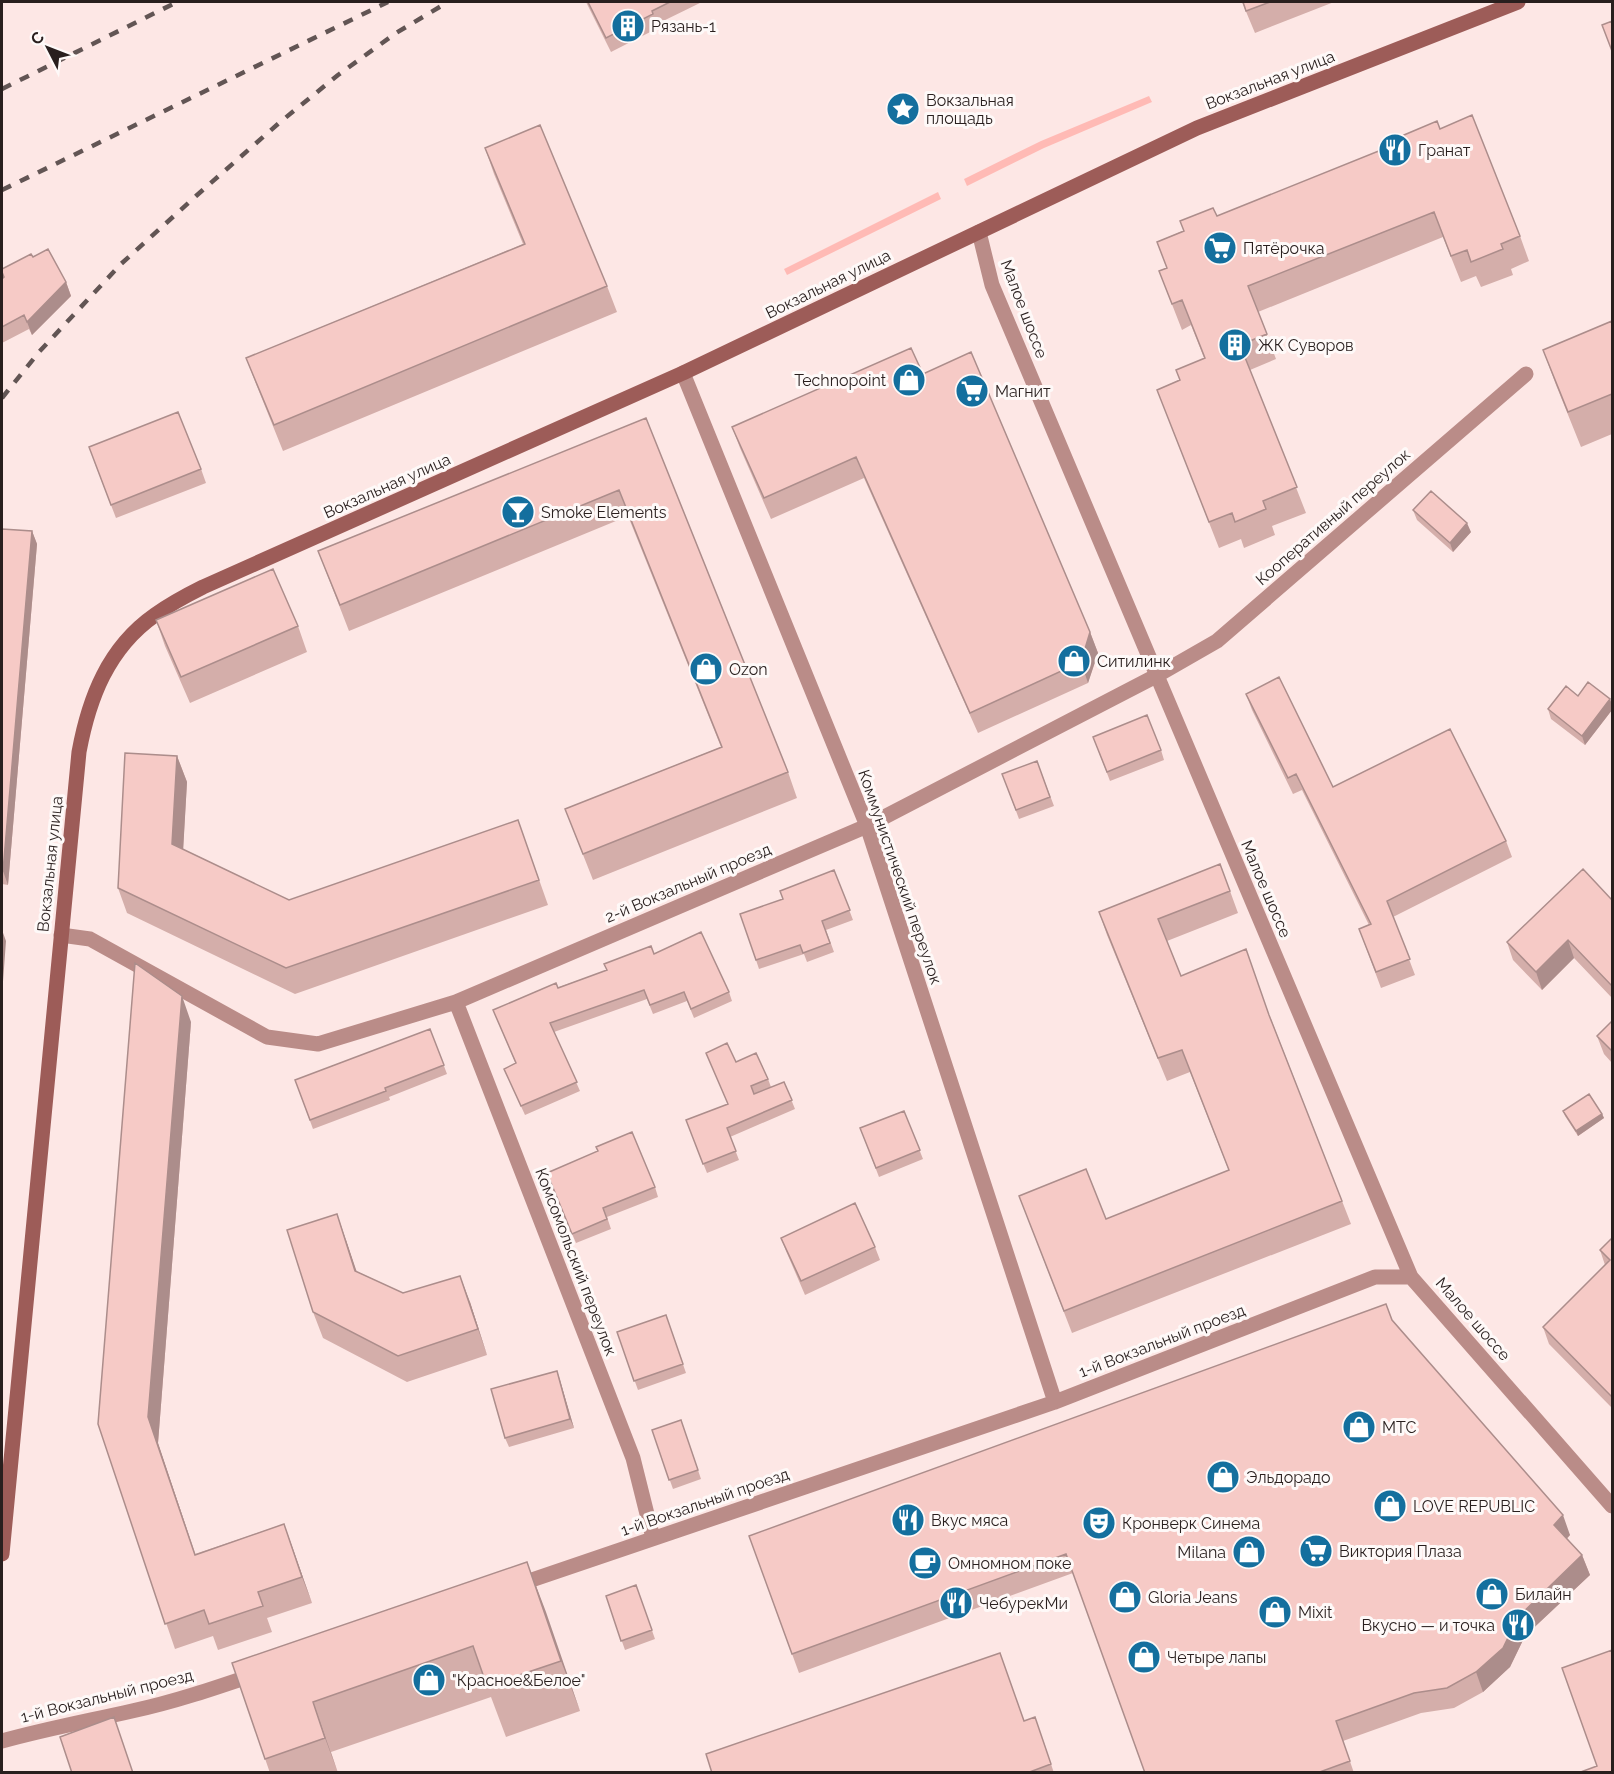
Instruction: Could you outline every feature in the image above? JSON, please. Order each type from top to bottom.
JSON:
[{"type":"main road","name":"Вокзальная улица","points":[[2,1554],[79,752],[86,718],[97,686],[114,656],[142,625],[174,602],[203,587],[683,374],[1197,128],[1518,2]]},
{"type":"street","name":"Малое шоссе","points":[[978,232],[992,285],[1411,1277],[1612,1506]]},
{"type":"street","name":"Коммунистический переулок","points":[[683,374],[867,826],[1055,1402]]},
{"type":"street","name":"Кооперативный переулок","points":[[1156,676],[1217,641],[1526,374]]},
{"type":"street","name":"2-й Вокзальный проезд","points":[[61,935],[90,939],[267,1037],[318,1044],[456,1002],[867,826],[1156,676]]},
{"type":"street","name":"Комсомольский переулок","points":[[456,1002],[633,1458],[653,1538]]},
{"type":"street","name":"1-й Вокзальный проезд","points":[[497,1592],[1055,1402],[1375,1277],[1411,1277]]},
{"type":"street","name":"1-й Вокзальный проезд","points":[[2,1741],[134,1711],[265,1671]]},
{"type":"shaded area","points":[[1149,96],[1152,102],[1044,148],[967,186],[964,179],[1041,141]]},
{"type":"shaded area","points":[[938,192],[941,199],[787,275],[784,269]]},
{"type":"building","points":[[588,2],[670,2],[652,11],[653,14],[606,38]]},
{"type":"building","points":[[1243,2],[1270,2],[1246,11]]},
{"type":"building","points":[[1612,21],[1612,51],[1602,25]]},
{"type":"building","name":"ЖК Суворов","points":[[1472,115],[1520,236],[1501,244],[1503,249],[1471,262],[1467,250],[1451,256],[1434,212],[1248,286],[1267,334],[1240,345],[1297,487],[1263,501],[1266,509],[1235,522],[1232,513],[1209,522],[1157,390],[1180,380],[1176,370],[1205,358],[1182,300],[1172,304],[1159,271],[1167,268],[1157,242],[1184,231],[1180,221],[1213,208],[1217,216],[1406,140],[1404,135],[1437,121],[1440,129]]},
{"type":"building","points":[[540,125],[607,286],[274,425],[246,358],[525,244],[485,148]]},
{"type":"building","points":[[48,249],[66,282],[27,322],[24,315],[2,327],[2,279],[4,277],[2,269],[31,254],[33,257]]},
{"type":"building","points":[[1612,321],[1612,394],[1568,412],[1543,350]]},
{"type":"building","points":[[911,348],[923,374],[971,352],[1090,632],[1081,662],[970,713],[856,457],[764,498],[732,427]]},
{"type":"building","points":[[178,412],[201,469],[111,505],[89,447]]},
{"type":"building","points":[[646,418],[788,772],[583,854],[565,809],[722,747],[619,490],[340,605],[318,551]]},
{"type":"building","points":[[1431,491],[1467,523],[1450,543],[1413,510]]},
{"type":"building","points":[[2,529],[32,531],[3,871],[2,871]]},
{"type":"building","points":[[273,569],[298,626],[181,677],[156,620]]},
{"type":"building","points":[[1279,677],[1333,787],[1450,729],[1506,841],[1387,901],[1410,959],[1376,972],[1359,929],[1371,924],[1296,774],[1288,778],[1246,694]]},
{"type":"building","points":[[1588,682],[1610,699],[1582,736],[1548,709],[1566,686],[1578,696]]},
{"type":"building","points":[[1147,715],[1161,750],[1107,772],[1093,737]]},
{"type":"building","points":[[125,753],[177,756],[172,844],[289,900],[518,820],[539,880],[286,968],[118,888]]},
{"type":"building","points":[[1037,761],[1050,797],[1016,810],[1002,774]]},
{"type":"building","points":[[1220,864],[1230,891],[1158,919],[1181,976],[1246,949],[1269,1015],[1342,1201],[1064,1311],[1019,1196],[1086,1169],[1106,1219],[1229,1170],[1182,1050],[1158,1058],[1099,912]]},
{"type":"building","points":[[1583,869],[1612,900],[1612,986],[1568,940],[1536,972],[1507,942]]},
{"type":"building","points":[[834,870],[850,910],[822,921],[830,943],[803,953],[800,945],[756,960],[740,914],[783,899],[780,891]]},
{"type":"building","points":[[701,932],[729,992],[691,1009],[684,992],[650,1005],[644,990],[550,1023],[577,1082],[521,1106],[504,1069],[516,1063],[493,1010],[556,983],[558,988],[607,970],[604,964],[651,946],[654,954]]},
{"type":"building","points":[[135,963],[182,996],[148,1417],[195,1555],[284,1524],[302,1577],[258,1592],[263,1606],[209,1624],[204,1610],[165,1624],[98,1424]]},
{"type":"building","points":[[1612,1021],[1612,1051],[1597,1036]]},
{"type":"building","points":[[430,1029],[444,1065],[385,1088],[386,1091],[310,1120],[295,1080]]},
{"type":"building","points":[[727,1043],[736,1062],[756,1053],[768,1079],[751,1086],[754,1094],[784,1082],[792,1100],[727,1128],[736,1151],[703,1164],[686,1120],[728,1104],[706,1053]]},
{"type":"building","points":[[1589,1094],[1602,1114],[1576,1131],[1563,1111]]},
{"type":"building","points":[[904,1111],[920,1150],[876,1168],[860,1128]]},
{"type":"building","points":[[632,1132],[655,1187],[603,1208],[607,1219],[572,1234],[547,1173],[598,1151],[596,1147]]},
{"type":"building","points":[[855,1203],[875,1247],[801,1281],[781,1238]]},
{"type":"building","points":[[337,1214],[355,1271],[403,1293],[460,1276],[478,1329],[398,1356],[313,1312],[287,1230]]},
{"type":"building","points":[[1612,1238],[1612,1397],[1543,1327],[1610,1260],[1600,1250]]},
{"type":"building","name":"Виктория Плаза","points":[[1386,1304],[1392,1320],[1563,1515],[1554,1525],[1582,1555],[1518,1617],[1503,1648],[1476,1672],[1447,1688],[1414,1693],[1336,1721],[1350,1761],[1317,1773],[1145,1773],[1066,1554],[792,1654],[749,1536]]},
{"type":"building","points":[[666,1315],[683,1364],[634,1381],[617,1332]]},
{"type":"building","points":[[557,1371],[570,1419],[505,1438],[491,1389]]},
{"type":"building","points":[[681,1420],[698,1470],[669,1480],[652,1430]]},
{"type":"building","points":[[527,1562],[561,1661],[487,1686],[473,1646],[313,1702],[325,1738],[265,1759],[232,1663]]},
{"type":"building","points":[[636,1585],[652,1630],[621,1641],[606,1596]]},
{"type":"building","points":[[1612,1650],[1612,1773],[1578,1773],[1597,1766],[1562,1668]]},
{"type":"building","points":[[1000,1653],[1024,1721],[1035,1717],[1051,1764],[1027,1773],[712,1773],[706,1754]]},
{"type":"building","points":[[114,1717],[133,1773],[72,1773],[60,1737]]},
{"type":"railway","points":[[2,89],[177,2]]},
{"type":"railway","points":[[2,190],[388,2]]},
{"type":"railway","points":[[2,398],[39,352],[121,264],[196,196],[338,75],[396,33],[448,2]]},
{"type":"place","name":"Рязань-1","points":[[628,26]]},
{"type":"place","name":"Вокзальная площадь","points":[[903,109]]},
{"type":"place","name":"Гранат","points":[[1395,150]]},
{"type":"place","name":"Пятёрочка","points":[[1220,248]]},
{"type":"place","name":"ЖК Суворов","points":[[1235,345]]},
{"type":"place","name":"Technopoint","points":[[909,380]]},
{"type":"place","name":"Магнит","points":[[972,391]]},
{"type":"place","name":"Smoke Elements","points":[[518,512]]},
{"type":"place","name":"Ситилинк","points":[[1074,661]]},
{"type":"place","name":"Ozon","points":[[706,669]]},
{"type":"place","name":"МТС","points":[[1359,1427]]},
{"type":"place","name":"Эльдорадо","points":[[1223,1477]]},
{"type":"place","name":"LOVE REPUBLIC","points":[[1390,1506]]},
{"type":"place","name":"Вкус мяса","points":[[908,1520]]},
{"type":"place","name":"Кронверк Синема","points":[[1099,1523]]},
{"type":"place","name":"Виктория Плаза","points":[[1316,1551]]},
{"type":"place","name":"Milana","points":[[1249,1552]]},
{"type":"place","name":"Омномном поке","points":[[925,1563]]},
{"type":"place","name":"Билайн","points":[[1492,1594]]},
{"type":"place","name":"Gloria Jeans","points":[[1125,1597]]},
{"type":"place","name":"ЧебурекМи","points":[[956,1603]]},
{"type":"place","name":"Mixit","points":[[1275,1612]]},
{"type":"place","name":"Вкусно — и точка","points":[[1518,1625]]},
{"type":"place","name":"Четыре лапы","points":[[1144,1657]]},
{"type":"place","name":"\"Красное&Белое\"","points":[[429,1680]]}]
